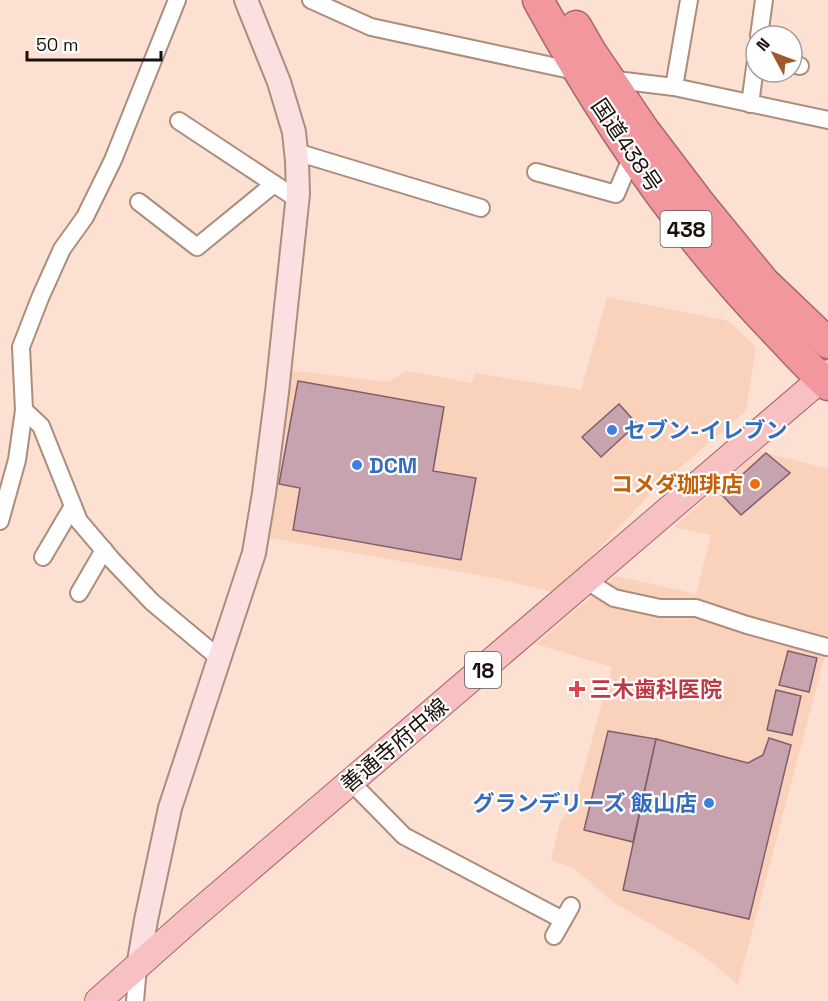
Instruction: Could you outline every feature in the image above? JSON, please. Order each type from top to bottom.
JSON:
[{"type":"highway","name":"国道438号","points":[[538,0],[579,72],[632,156],[681,224],[747,303],[826,379]]},
{"type":"highway","name":"国道438号","points":[[562,0],[591,52],[701,205],[764,282],[828,343]]},
{"type":"main road","name":"善通寺府中線","points":[[98,1001],[195,915],[826,379]]},
{"type":"street","points":[[0,521],[17,460],[24,410],[21,347],[62,249],[85,217],[112,160],[177,0]]},
{"type":"street","points":[[135,1001],[146,920],[170,808],[254,553],[274,415],[297,199],[296,152],[294,132],[279,82],[246,0]]},
{"type":"street","points":[[311,0],[371,27],[610,79],[674,87],[828,120]]},
{"type":"street","points":[[674,87],[689,0]]},
{"type":"street","points":[[761,24],[764,0]]},
{"type":"street","points":[[750,104],[753,84]]},
{"type":"street","points":[[179,121],[297,199]]},
{"type":"street","points":[[296,152],[481,208]]},
{"type":"street","points":[[536,172],[616,194],[632,156]]},
{"type":"street","points":[[139,202],[197,247],[274,184]]},
{"type":"street","points":[[24,410],[41,426],[79,520],[152,602],[219,658]]},
{"type":"street","points":[[43,557],[72,506]]},
{"type":"street","points":[[79,593],[104,550]]},
{"type":"street","points":[[587,581],[614,598],[660,609],[696,608],[827,647]]},
{"type":"street","points":[[351,782],[404,836],[567,913],[554,936]]},
{"type":"shaded area","points":[[607,297],[729,321],[756,347],[746,411],[656,488],[557,593],[495,578],[264,537],[286,370],[388,382],[407,371],[472,383],[475,373],[581,390]]},
{"type":"shaded area","points":[[759,451],[828,469],[828,644],[738,985],[700,953],[613,902],[574,868],[551,860],[560,823],[575,801],[612,667],[536,644],[616,576],[696,594],[711,535],[674,527]]},
{"type":"building","points":[[298,381],[444,407],[433,471],[476,478],[461,560],[293,530],[300,488],[279,484]]},
{"type":"building","points":[[619,404],[637,424],[601,457],[582,437]]},
{"type":"building","name":"コメダ珈琲店","points":[[766,453],[790,473],[741,515],[721,494]]},
{"type":"building","points":[[788,651],[817,658],[809,692],[779,685]]},
{"type":"building","points":[[776,690],[801,696],[792,735],[767,730]]},
{"type":"building","points":[[608,731],[656,739],[633,842],[584,830]]},
{"type":"building","name":"グランデリーズ 飯山店","points":[[769,738],[791,745],[749,919],[623,890],[656,739],[748,763],[763,755]]},
{"type":"place","name":"セブン-イレブン","points":[[612,430]]},
{"type":"place","name":"DCM","points":[[357,465]]},
{"type":"place","name":"コメダ珈琲店","points":[[755,484]]},
{"type":"place","name":"三木歯科医院","points":[[577,689]]},
{"type":"place","name":"グランデリーズ 飯山店","points":[[709,803]]}]
